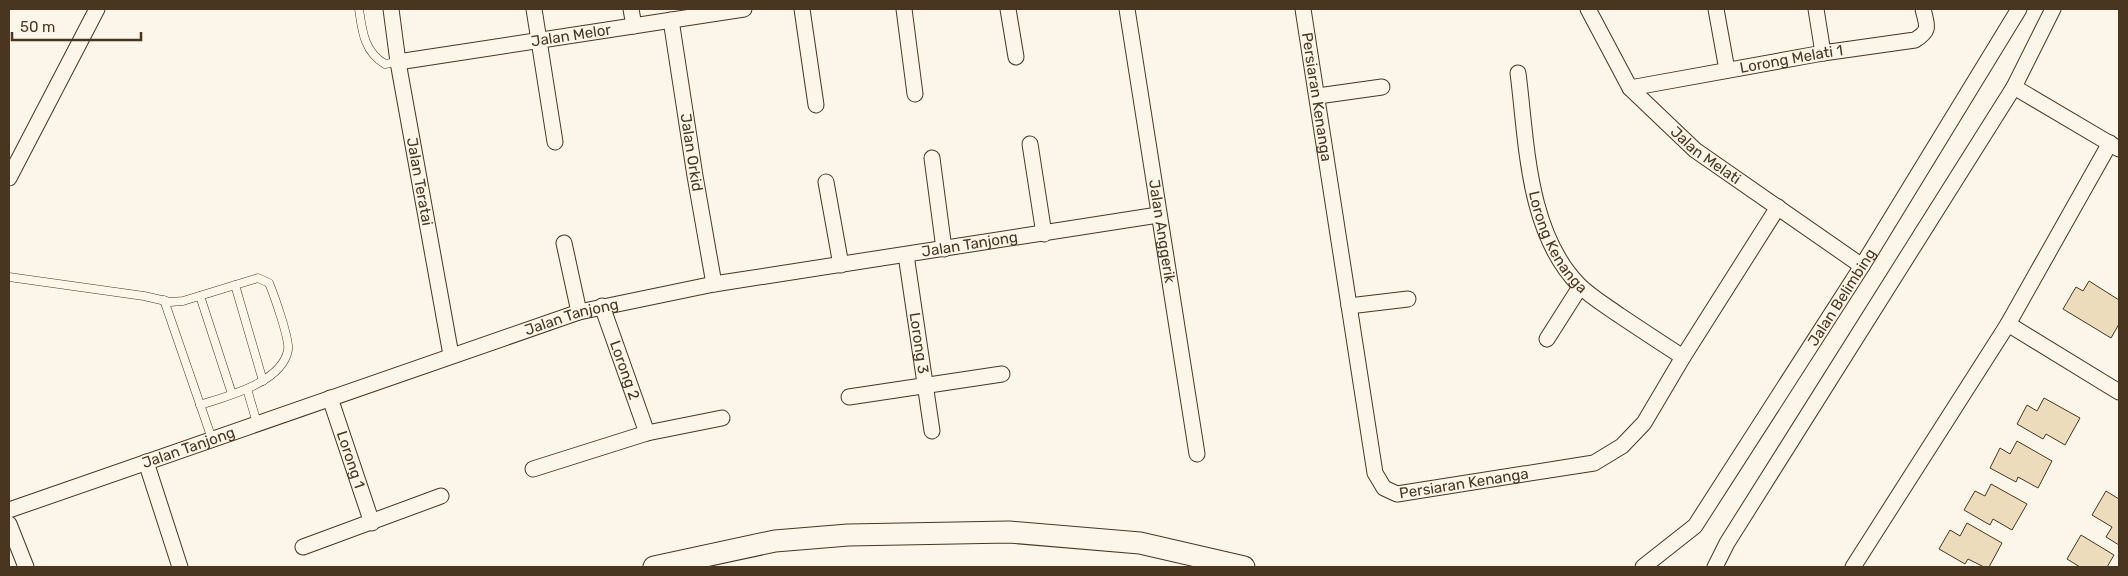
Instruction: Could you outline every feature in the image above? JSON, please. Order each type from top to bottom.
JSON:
[{"type":"main road","points":[[654,567],[775,541],[848,535],[1009,532],[1140,543],[1244,567]]},
{"type":"street","points":[[10,172],[97,9]]},
{"type":"street","name":"Jalan Teratai","points":[[391,9],[398,62],[451,355]]},
{"type":"street","points":[[534,9],[555,142]]},
{"type":"street","points":[[631,9],[634,26]]},
{"type":"street","name":"Jalan Melor","points":[[398,62],[744,9]]},
{"type":"street","points":[[802,9],[816,105]]},
{"type":"street","points":[[904,9],[915,94]]},
{"type":"street","points":[[1008,9],[1016,58]]},
{"type":"street","name":"Jalan Anggerik","points":[[1127,9],[1197,454]]},
{"type":"street","name":"Persiaran Kenanga","points":[[1303,9],[1375,473],[1384,488],[1397,494],[1594,463],[1622,446],[1644,423],[1682,357],[1778,207]]},
{"type":"street","name":"Jalan Melati","points":[[1588,9],[1630,88],[1695,150],[1862,266]]},
{"type":"street","points":[[1716,9],[1727,70]]},
{"type":"street","points":[[1816,9],[1823,52]]},
{"type":"street","name":"Lorong Melati 1","points":[[1630,88],[1823,52],[1915,40],[1925,34],[1928,27],[1923,9]]},
{"type":"street","name":"Jalan Belimbing","points":[[1643,567],[1695,526],[1862,266],[2019,9]]},
{"type":"street","points":[[1715,567],[1732,535],[2014,87],[2053,9]]},
{"type":"street","name":"Jalan Orkid","points":[[671,20],[714,284]]},
{"type":"street","name":"Lorong Kenanga","points":[[1518,73],[1533,188],[1541,221],[1553,249],[1565,270],[1594,298],[1682,357]]},
{"type":"street","points":[[1318,96],[1382,87]]},
{"type":"street","points":[[1853,567],[2008,324],[2114,146],[2014,87]]},
{"type":"street","points":[[1030,144],[1044,234]]},
{"type":"street","points":[[932,158],[944,249]]},
{"type":"street","points":[[826,182],[841,266]]},
{"type":"street","name":"Jalan Tanjong","points":[[9,510],[451,355],[602,306],[714,284],[841,266],[1158,215]]},
{"type":"street","points":[[564,243],[579,312]]},
{"type":"street","name":"Lorong 3","points":[[906,255],[932,431]]},
{"type":"street","points":[[1547,339],[1580,286]]},
{"type":"street","points":[[1349,306],[1408,299]]},
{"type":"street","name":"Lorong 2","points":[[602,306],[647,433]]},
{"type":"street","points":[[2008,324],[2119,392]]},
{"type":"street","points":[[848,396],[1002,374]]},
{"type":"street","name":"Lorong 1","points":[[330,398],[372,522]]},
{"type":"street","points":[[533,469],[647,433],[722,418]]},
{"type":"street","points":[[146,462],[180,567]]},
{"type":"street","points":[[303,547],[440,496]]},
{"type":"street","points":[[9,524],[26,567]]},
{"type":"lane","points":[[359,9],[368,47],[373,55],[385,64],[398,62]]},
{"type":"lane","points":[[9,277],[164,300],[183,301],[258,278],[269,283],[288,348],[283,362],[263,381],[247,389],[200,405]]},
{"type":"lane","points":[[235,285],[263,381]]},
{"type":"lane","points":[[200,296],[232,394]]},
{"type":"lane","points":[[164,300],[212,439]]},
{"type":"lane","points":[[247,389],[257,423]]},
{"type":"building","points":[[2089,281],[2119,300],[2119,324],[2111,338],[2063,309],[2076,287],[2083,291]]},
{"type":"building","points":[[2044,398],[2080,418],[2065,445],[2046,434],[2043,439],[2017,424],[2027,405],[2037,411]]},
{"type":"building","points":[[2017,441],[2052,461],[2038,488],[2018,477],[2016,482],[1990,468],[2000,448],[2010,454]]},
{"type":"building","points":[[1991,484],[2027,504],[2012,530],[1993,519],[1990,525],[1964,510],[1975,491],[1985,496]]},
{"type":"building","points":[[2106,491],[2119,499],[2119,545],[2106,537],[2112,527],[2092,515]]},
{"type":"building","points":[[1967,523],[2002,543],[1989,567],[1984,567],[1968,559],[1965,564],[1939,549],[1950,530],[1960,536]]},
{"type":"building","points":[[2081,535],[2114,555],[2107,567],[2080,567],[2067,559]]}]
